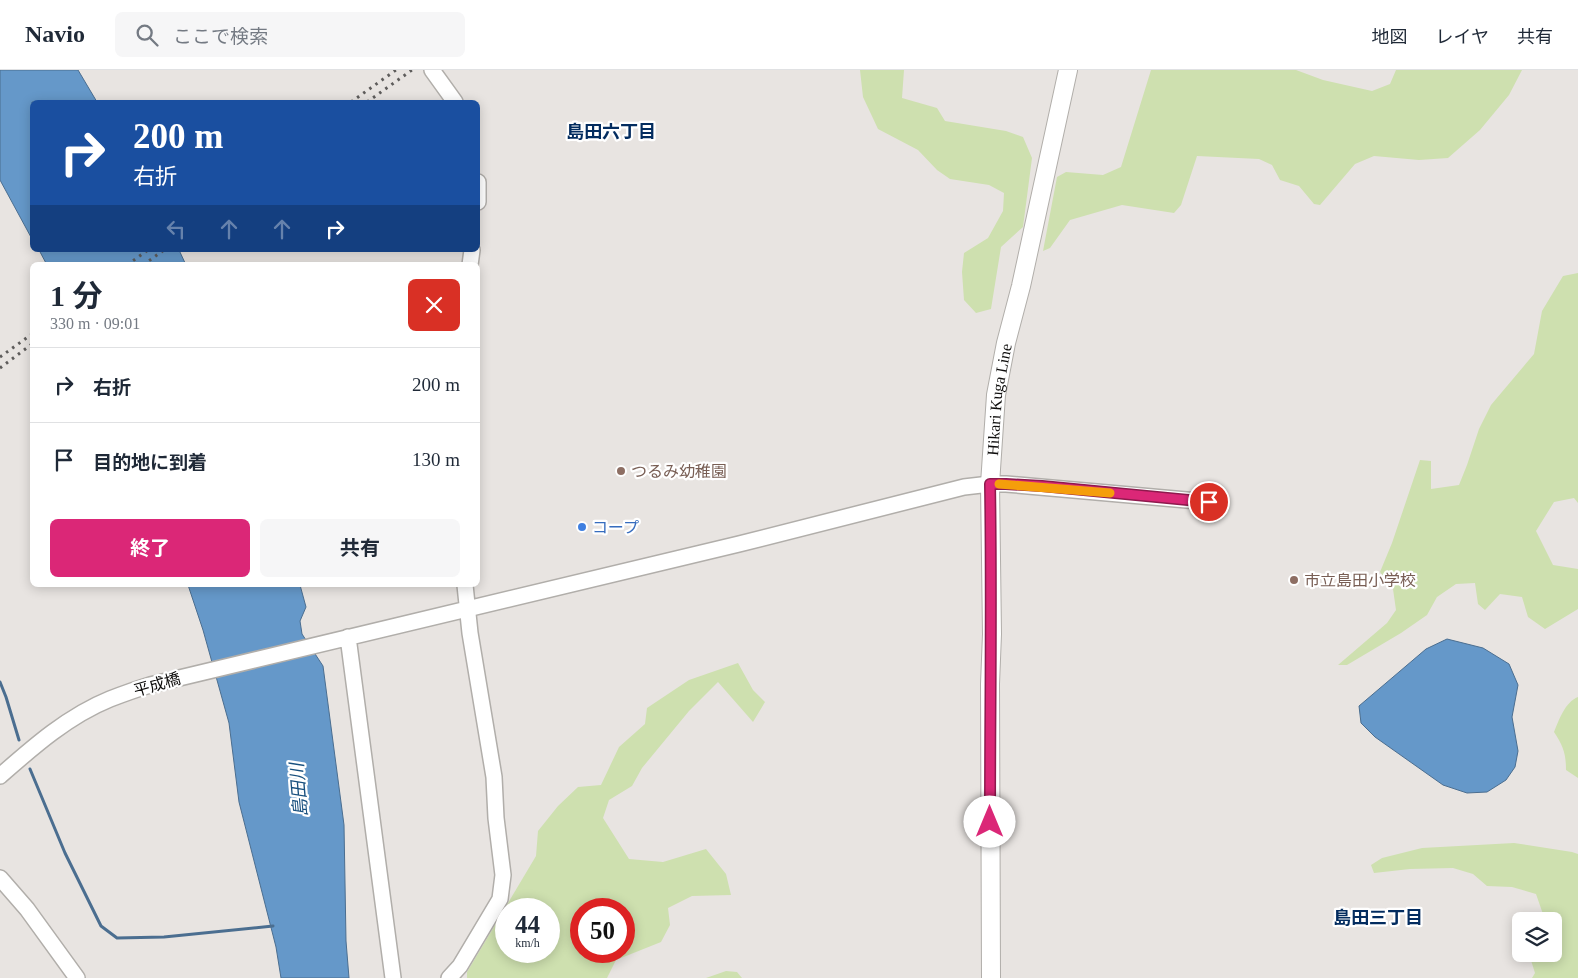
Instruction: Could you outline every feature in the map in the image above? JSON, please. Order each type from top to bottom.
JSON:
[{"type":"main road","name":"Hikari Kuga Line","points":[[991,978],[990,684],[992,634],[990,484],[995,403],[1000,370],[1021,286],[1068,70]]},
{"type":"street","points":[[432,70],[454,100]]},
{"type":"street","name":"平成橋","points":[[0,776],[31,748],[66,723],[109,699],[150,685],[739,544],[926,496],[990,484],[1006,484],[1209,502],[1219,505]]},
{"type":"street","points":[[449,978],[460,966],[500,898],[503,875],[496,818],[494,777],[470,633],[466,587]]},
{"type":"street","points":[[342,638],[393,978]]},
{"type":"street","points":[[0,878],[26,909],[77,978]]},
{"type":"green space","points":[[860,70],[904,70],[902,98],[937,108],[945,121],[1006,131],[1023,137],[1032,158],[1023,227],[1001,247],[991,309],[976,313],[964,300],[962,272],[964,253],[988,238],[1003,211],[1004,193],[989,185],[950,179],[937,170],[918,150],[878,129],[863,97]]},
{"type":"green space","points":[[1151,70],[1296,70],[1323,80],[1372,91],[1390,84],[1396,70],[1522,70],[1509,95],[1480,130],[1448,158],[1419,160],[1374,156],[1355,164],[1320,205],[1314,204],[1299,186],[1280,180],[1272,165],[1259,159],[1197,156],[1181,205],[1174,213],[1122,205],[1070,220],[1050,248],[1043,251],[1057,177],[1066,172],[1103,175],[1121,167]]},
{"type":"green space","points":[[1578,273],[1578,503],[1574,498],[1554,502],[1536,531],[1553,565],[1578,569],[1578,609],[1545,629],[1528,617],[1522,597],[1500,594],[1485,610],[1478,604],[1475,583],[1456,584],[1437,597],[1427,615],[1401,633],[1347,665],[1338,665],[1387,623],[1396,610],[1393,589],[1380,572],[1392,543],[1420,460],[1431,461],[1431,489],[1459,485],[1479,429],[1491,405],[1534,354],[1542,311],[1563,276]]},
{"type":"green space","points":[[738,663],[753,690],[765,702],[753,722],[718,682],[689,711],[642,768],[632,786],[609,800],[603,818],[629,859],[663,862],[706,849],[726,874],[731,895],[692,896],[668,908],[670,925],[661,942],[635,952],[635,898],[570,898],[570,963],[614,963],[607,978],[467,978],[467,972],[495,925],[495,963],[560,963],[560,898],[511,898],[536,856],[538,831],[558,806],[578,787],[601,785],[619,747],[645,724],[647,708],[689,680]]},
{"type":"green space","points":[[1578,697],[1578,778],[1566,770],[1563,750],[1554,732],[1566,707],[1573,699]]},
{"type":"green space","points":[[1514,843],[1578,854],[1578,978],[1532,978],[1535,973],[1532,962],[1562,962],[1562,912],[1542,912],[1536,894],[1512,887],[1487,886],[1473,874],[1453,868],[1410,869],[1374,873],[1371,865],[1382,858],[1422,848]]},
{"type":"green space","points":[[726,971],[737,972],[742,978],[706,978]]},
{"type":"water","points":[[0,70],[78,70],[96,100],[30,100],[30,235],[0,180]]},
{"type":"water","points":[[40,252],[180,252],[185,262],[45,262]]},
{"type":"water","name":"島田川","points":[[189,587],[301,587],[306,607],[300,621],[302,634],[323,666],[344,825],[346,941],[349,978],[281,978],[276,947],[239,802],[229,723],[203,630]]},
{"type":"water","points":[[1447,639],[1483,648],[1509,664],[1518,685],[1512,717],[1518,751],[1515,767],[1506,780],[1487,792],[1467,793],[1443,785],[1375,737],[1361,723],[1359,706],[1426,649]]},
{"type":"waterway","points":[[0,682],[19,740]]},
{"type":"waterway","points":[[30,769],[65,853],[101,926],[117,938],[164,937],[273,926]]},
{"type":"railway","points":[[354,100],[396,70]]},
{"type":"railway","points":[[370,100],[412,70]]},
{"type":"railway","points":[[131,262],[145,252]]},
{"type":"railway","points":[[147,262],[161,252]]},
{"type":"railway","points":[[0,357],[30,335]]},
{"type":"railway","points":[[0,368],[30,346]]},
{"type":"slow traffic","points":[[999,484],[1110,493]]},
{"type":"place","name":"つるみ幼稚園","points":[[621,471]]},
{"type":"place","name":"コープ","points":[[582,527]]},
{"type":"place","name":"市立島田小学校","points":[[1294,580]]},
{"type":"district","name":"島田六丁目","points":[[611,132]]},
{"type":"district","name":"島田三丁目","points":[[1378,918]]},
{"type":"route","points":[[990,822],[992,634],[990,484],[1042,486],[1209,502]]}]
